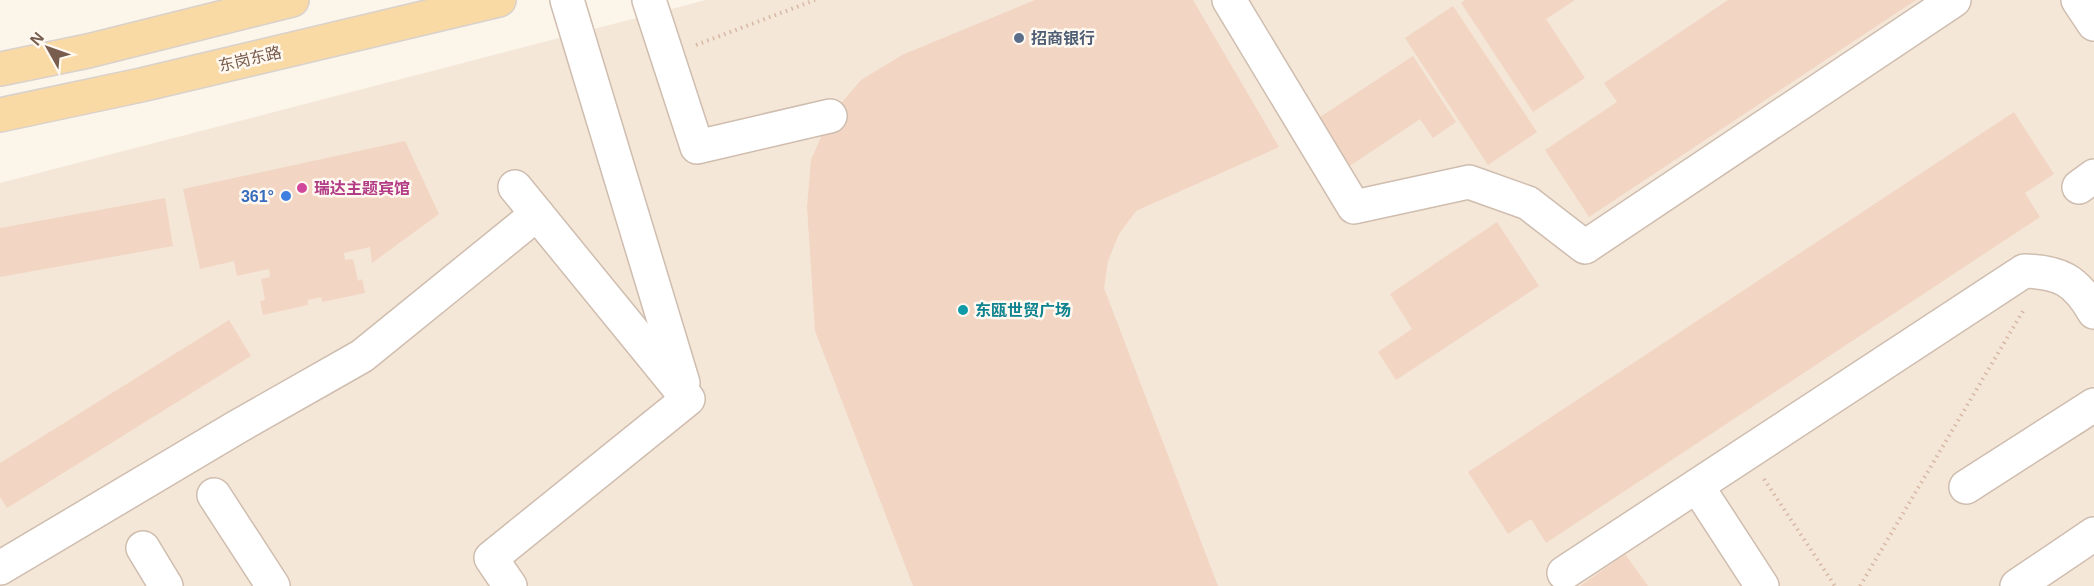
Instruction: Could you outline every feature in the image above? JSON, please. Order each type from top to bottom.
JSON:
[{"type":"main road","points":[[0,69],[88,51],[214,9],[292,0]]},
{"type":"main road","name":"东岗东路","points":[[0,115],[141,85],[499,0]]},
{"type":"street","points":[[567,0],[688,399]]},
{"type":"street","points":[[649,0],[697,147],[830,116]]},
{"type":"street","points":[[1229,0],[1354,207],[1469,182],[1527,203],[1585,247],[1954,0]]},
{"type":"street","points":[[2078,0],[2094,24]]},
{"type":"street","points":[[515,188],[688,399]]},
{"type":"street","points":[[11,586],[0,569],[237,427],[362,356],[537,214]]},
{"type":"street","points":[[1564,573],[2024,271],[2046,272],[2067,280],[2084,295],[2094,312]]},
{"type":"street","points":[[501,583],[491,558],[688,399]]},
{"type":"street","points":[[1966,487],[2094,405]]},
{"type":"street","points":[[1697,486],[1762,586]]},
{"type":"street","points":[[214,495],[273,586]]},
{"type":"street","points":[[2017,586],[2094,534]]},
{"type":"street","points":[[143,548],[166,586]]},
{"type":"path","points":[[667,56],[816,0]]},
{"type":"path","points":[[1860,586],[2046,272]]},
{"type":"path","points":[[1747,453],[1835,586]]},
{"type":"shaded area","points":[[706,0],[2094,0],[2094,586],[0,586],[0,183]]},
{"type":"building","name":"东瓯世贸广场","points":[[1035,0],[1193,0],[1279,147],[1136,211],[1119,234],[1108,261],[1104,288],[1218,586],[913,586],[815,331],[807,207],[811,160],[830,116],[861,80],[902,55]]},
{"type":"building","points":[[1465,0],[1575,0],[1546,19],[1585,78],[1533,112],[1461,3]]},
{"type":"building","points":[[1728,0],[1916,0],[1589,217],[1545,150],[1617,102],[1604,83]]},
{"type":"building","points":[[1453,6],[1537,132],[1488,165],[1405,38]]},
{"type":"building","points":[[1413,56],[1456,122],[1433,138],[1420,119],[1345,169],[1314,121]]},
{"type":"building","points":[[2014,112],[2054,174],[2025,193],[2040,217],[1546,543],[1531,519],[1508,534],[1468,472]]},
{"type":"building","points":[[405,141],[439,214],[372,263],[370,247],[344,253],[345,260],[353,259],[358,281],[362,279],[365,293],[322,302],[321,297],[308,300],[308,305],[263,315],[260,301],[265,300],[261,279],[270,277],[269,269],[237,276],[234,261],[200,269],[183,189]]},
{"type":"building","points":[[165,198],[173,246],[0,277],[0,228]]},
{"type":"building","points":[[1497,222],[1539,286],[1396,380],[1378,352],[1412,329],[1390,294]]},
{"type":"building","points":[[229,320],[251,356],[7,508],[0,497],[0,463]]},
{"type":"building","points":[[1625,554],[1648,586],[1580,586]]},
{"type":"place","name":"招商银行","points":[[1019,38]]},
{"type":"place","name":"瑞达主题宾馆","points":[[302,188]]},
{"type":"place","name":"361°","points":[[286,196]]},
{"type":"place","name":"东瓯世贸广场","points":[[963,310]]}]
